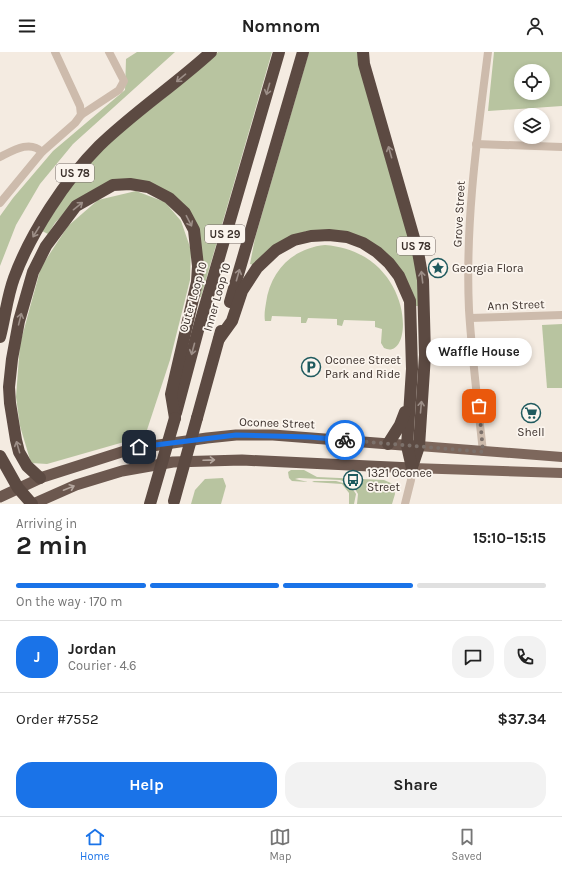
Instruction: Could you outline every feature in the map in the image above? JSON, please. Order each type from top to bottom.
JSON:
[{"type":"highway","name":"US 78","points":[[0,337],[14,279],[30,243],[64,188],[82,164],[100,146],[211,52]]},
{"type":"highway","name":"Outer Loop 10","points":[[150,504],[200,323],[279,52]]},
{"type":"highway","name":"Inner Loop 10","points":[[174,503],[219,339],[303,52]]},
{"type":"highway","name":"US 78","points":[[362,52],[364,64],[418,252],[423,280],[425,355],[419,446],[412,468]]},
{"type":"highway","points":[[40,478],[27,466],[19,452],[10,403],[12,359],[19,321],[33,272],[46,246],[76,206],[113,185],[130,184],[148,187],[169,198],[185,214],[194,230],[198,266],[197,282],[171,394],[175,418]]},
{"type":"highway","points":[[0,456],[18,488],[33,504],[76,485],[122,471],[173,462],[242,460],[412,468],[407,446],[412,369],[410,302],[405,288],[389,263],[377,252],[363,243],[347,237],[329,235],[311,236],[294,240],[276,250],[257,268],[242,291],[232,321],[219,339]]},
{"type":"highway","points":[[388,444],[400,425],[410,400]]},
{"type":"highway","name":"Oconee Street","points":[[0,497],[40,478],[131,449],[236,435],[309,437],[419,446]]},
{"type":"main road","name":"Oconee Street","points":[[419,446],[562,458]]},
{"type":"main road","points":[[412,468],[562,473]]},
{"type":"street","points":[[55,52],[80,106],[81,115]]},
{"type":"street","points":[[0,203],[42,152],[75,123],[81,115],[119,90],[122,86],[124,82],[123,77],[109,52]]},
{"type":"street","name":"Grove Street","points":[[483,452],[470,318],[470,211],[476,144],[488,52]]},
{"type":"street","points":[[476,144],[562,147]]},
{"type":"street","points":[[0,157],[19,148],[28,146],[37,147],[42,152]]},
{"type":"street","name":"Ann Street","points":[[470,318],[562,315]]},
{"type":"street","points":[[405,504],[411,480],[412,468]]},
{"type":"green space","points":[[137,52],[175,52],[73,144],[40,184],[16,225],[0,266],[0,216],[13,198],[53,151],[125,90],[126,59]]},
{"type":"green space","points":[[218,52],[272,52],[201,297],[197,297],[187,209],[136,179],[70,207],[55,223],[48,234],[42,231],[75,181],[98,154]]},
{"type":"green space","points":[[309,52],[357,52],[415,254],[421,306],[415,306],[367,241],[306,231],[253,265],[250,264],[255,238]]},
{"type":"green space","points":[[494,52],[562,52],[562,106],[514,108],[514,109],[488,111]]},
{"type":"green space","points":[[136,191],[165,202],[181,221],[191,250],[190,280],[170,360],[145,436],[47,464],[31,463],[20,426],[16,397],[20,344],[41,267],[68,226],[98,200]]},
{"type":"green space","points":[[325,245],[355,252],[377,266],[392,285],[400,305],[403,324],[401,339],[394,348],[384,348],[381,343],[382,329],[375,327],[375,321],[344,320],[342,326],[337,325],[337,319],[308,318],[306,323],[301,323],[301,317],[272,316],[271,321],[265,321],[268,291],[278,271],[293,256],[313,247]]},
{"type":"green space","points":[[562,324],[562,388],[547,388],[542,325]]},
{"type":"green space","points":[[291,470],[304,470],[317,477],[384,480],[393,484],[395,494],[392,504],[357,504],[358,494],[352,484],[340,480],[299,478],[295,479],[308,482],[292,481],[289,478],[288,472]]},
{"type":"green space","points":[[223,478],[226,486],[221,504],[191,504],[195,490],[205,479]]},
{"type":"green space","points":[[336,481],[350,485],[356,494],[354,504],[349,504],[349,493],[342,484],[312,482]]},
{"type":"way so far","points":[[345,440],[483,452],[479,406]]},
{"type":"place","name":"Georgia Flora","points":[[438,268]]},
{"type":"place","name":"Oconee Street Park and Ride","points":[[311,367]]},
{"type":"place","name":"Waffle House","points":[[479,406]]},
{"type":"place","name":"Shell","points":[[531,413]]},
{"type":"place","name":"1321 Oconee Street","points":[[353,480]]},
{"type":"route","points":[[139,447],[236,435],[273,435],[345,440]]}]
